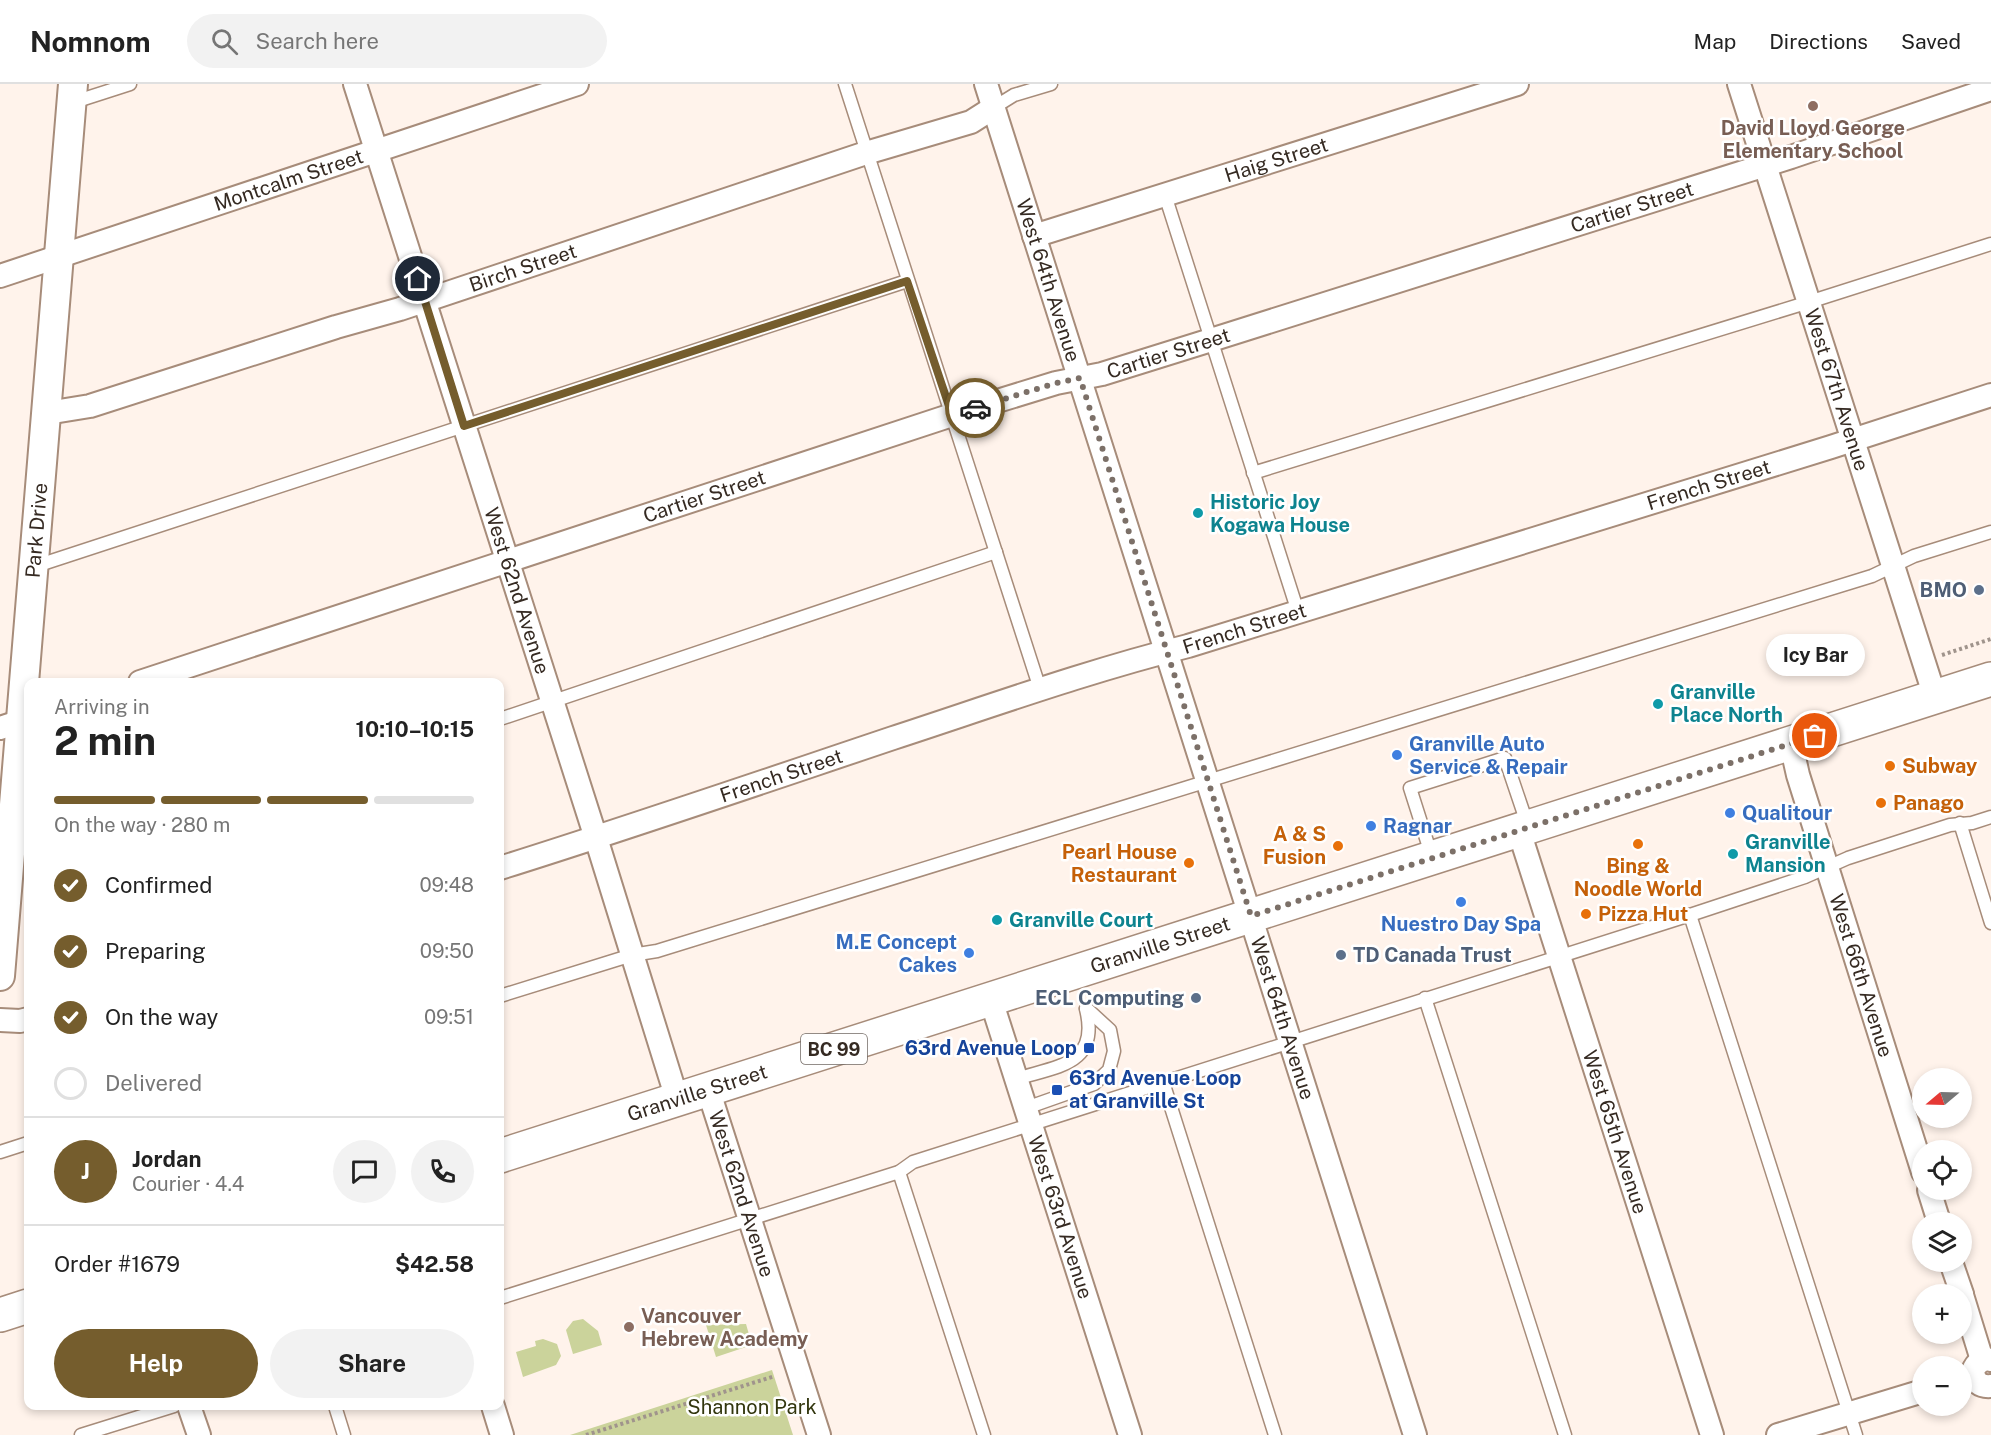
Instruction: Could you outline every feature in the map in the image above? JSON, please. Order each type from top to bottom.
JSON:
[{"type":"highway","name":"Granville Street","points":[[504,1155],[1991,679]]},
{"type":"highway","points":[[0,1315],[24,1307]]},
{"type":"street","name":"West 62nd Avenue","points":[[355,84],[677,1099]]},
{"type":"street","name":"Montcalm Street","points":[[0,276],[577,84]]},
{"type":"street","name":"West 64th Avenue","points":[[986,84],[1415,1435]]},
{"type":"street","name":"Haig Street","points":[[1035,236],[1516,84]]},
{"type":"street","name":"West 67th Avenue","points":[[1739,84],[1935,697]]},
{"type":"street","name":"Cartier Street","points":[[153,678],[952,415],[1056,383],[1107,373],[1765,165],[1991,89]]},
{"type":"street","name":"Park Drive","points":[[0,976],[13,873],[16,723],[33,567],[72,94]]},
{"type":"street","name":"Birch Street","points":[[46,413],[90,406],[424,300],[866,153],[971,122],[993,108]]},
{"type":"street","name":"French Street","points":[[504,867],[1040,689],[1298,612],[1991,395]]},
{"type":"street","name":"West 66th Avenue","points":[[1791,744],[1798,775],[1913,1140]]},
{"type":"street","name":"West 65th Avenue","points":[[1524,829],[1560,957],[1712,1435]]},
{"type":"street","name":"West 63rd Avenue","points":[[991,1000],[1130,1435]]},
{"type":"street","points":[[0,1020],[24,1019]]},
{"type":"street","name":"West 62nd Avenue","points":[[708,1089],[819,1435]]},
{"type":"street","points":[[1972,1334],[1983,1376]]},
{"type":"street","points":[[1778,1435],[1912,1394]]},
{"type":"street","points":[[190,1410],[199,1435]]},
{"type":"street","points":[[494,1410],[502,1435]]},
{"type":"lane","points":[[72,94],[130,84]]},
{"type":"lane","points":[[845,84],[1040,689]]},
{"type":"lane","points":[[993,108],[1014,95],[1051,84]]},
{"type":"lane","points":[[1165,195],[1298,612]]},
{"type":"lane","points":[[1253,473],[1991,244]]},
{"type":"lane","points":[[33,567],[907,281]]},
{"type":"lane","points":[[504,995],[632,955],[657,951],[1872,576],[1914,556],[1991,532]]},
{"type":"lane","points":[[504,718],[996,552]]},
{"type":"lane","points":[[1432,858],[1410,788],[1505,758],[1524,829]]},
{"type":"lane","points":[[1029,1117],[1163,1082],[1690,915],[1805,877],[1848,858],[1950,825],[1972,823],[1991,817]]},
{"type":"lane","points":[[1960,823],[1991,923]]},
{"type":"lane","points":[[1690,915],[1856,1435]]},
{"type":"lane","points":[[1425,998],[1565,1435]]},
{"type":"lane","points":[[504,1297],[750,1221],[899,1172],[913,1162],[1029,1117],[1094,1084],[1109,1070],[1114,1051],[1110,1030],[1086,1008],[1090,1027],[1086,1046],[1071,1063],[1016,1078]]},
{"type":"lane","points":[[1163,1082],[1275,1435]]},
{"type":"lane","points":[[0,1152],[24,1144]]},
{"type":"lane","points":[[899,1172],[984,1435]]},
{"type":"lane","points":[[81,1435],[161,1410]]},
{"type":"lane","points":[[335,1410],[344,1435]]},
{"type":"path","points":[[1935,657],[1991,639]]},
{"type":"path","points":[[586,1435],[775,1376]]},
{"type":"green space","points":[[583,1319],[598,1331],[602,1345],[573,1354],[566,1330],[573,1321]]},
{"type":"green space","points":[[746,1324],[752,1345],[716,1357],[706,1325]]},
{"type":"green space","points":[[543,1339],[557,1344],[561,1356],[556,1365],[523,1377],[516,1352],[536,1346],[535,1341]]},
{"type":"green space","name":"Shannon Park","points":[[772,1370],[793,1435],[570,1435]]},
{"type":"way so far","points":[[975,408],[1080,378],[1251,916],[1815,736]]},
{"type":"place","name":"David Lloyd George Elementary School","points":[[1813,106]]},
{"type":"place","name":"Historic Joy Kogawa House","points":[[1198,513]]},
{"type":"place","name":"BMO","points":[[1979,590]]},
{"type":"place","name":"Granville Place North","points":[[1658,704]]},
{"type":"place","name":"Icy Bar","points":[[1815,736]]},
{"type":"place","name":"Granville Auto Service & Repair","points":[[1397,755]]},
{"type":"place","name":"Subway","points":[[1890,766]]},
{"type":"place","name":"Panago","points":[[1881,803]]},
{"type":"place","name":"Qualitour","points":[[1730,813]]},
{"type":"place","name":"Ragnar","points":[[1371,826]]},
{"type":"place","name":"Bing & Noodle World","points":[[1638,844]]},
{"type":"place","name":"A & S Fusion","points":[[1338,846]]},
{"type":"place","name":"Granville Mansion","points":[[1733,854]]},
{"type":"place","name":"Pearl House Restaurant","points":[[1189,863]]},
{"type":"place","name":"Nuestro Day Spa","points":[[1461,902]]},
{"type":"place","name":"Pizza Hut","points":[[1586,914]]},
{"type":"place","name":"Granville Court","points":[[997,920]]},
{"type":"place","name":"M.E Concept Cakes","points":[[969,953]]},
{"type":"place","name":"TD Canada Trust","points":[[1341,955]]},
{"type":"place","name":"ECL Computing","points":[[1196,998]]},
{"type":"place","name":"63rd Avenue Loop","points":[[1089,1048]]},
{"type":"place","name":"63rd Avenue Loop at Granville St","points":[[1057,1090]]},
{"type":"place","name":"Vancouver Hebrew Academy","points":[[629,1327]]},
{"type":"route","points":[[418,279],[464,426],[907,281],[952,415],[975,408]]}]
